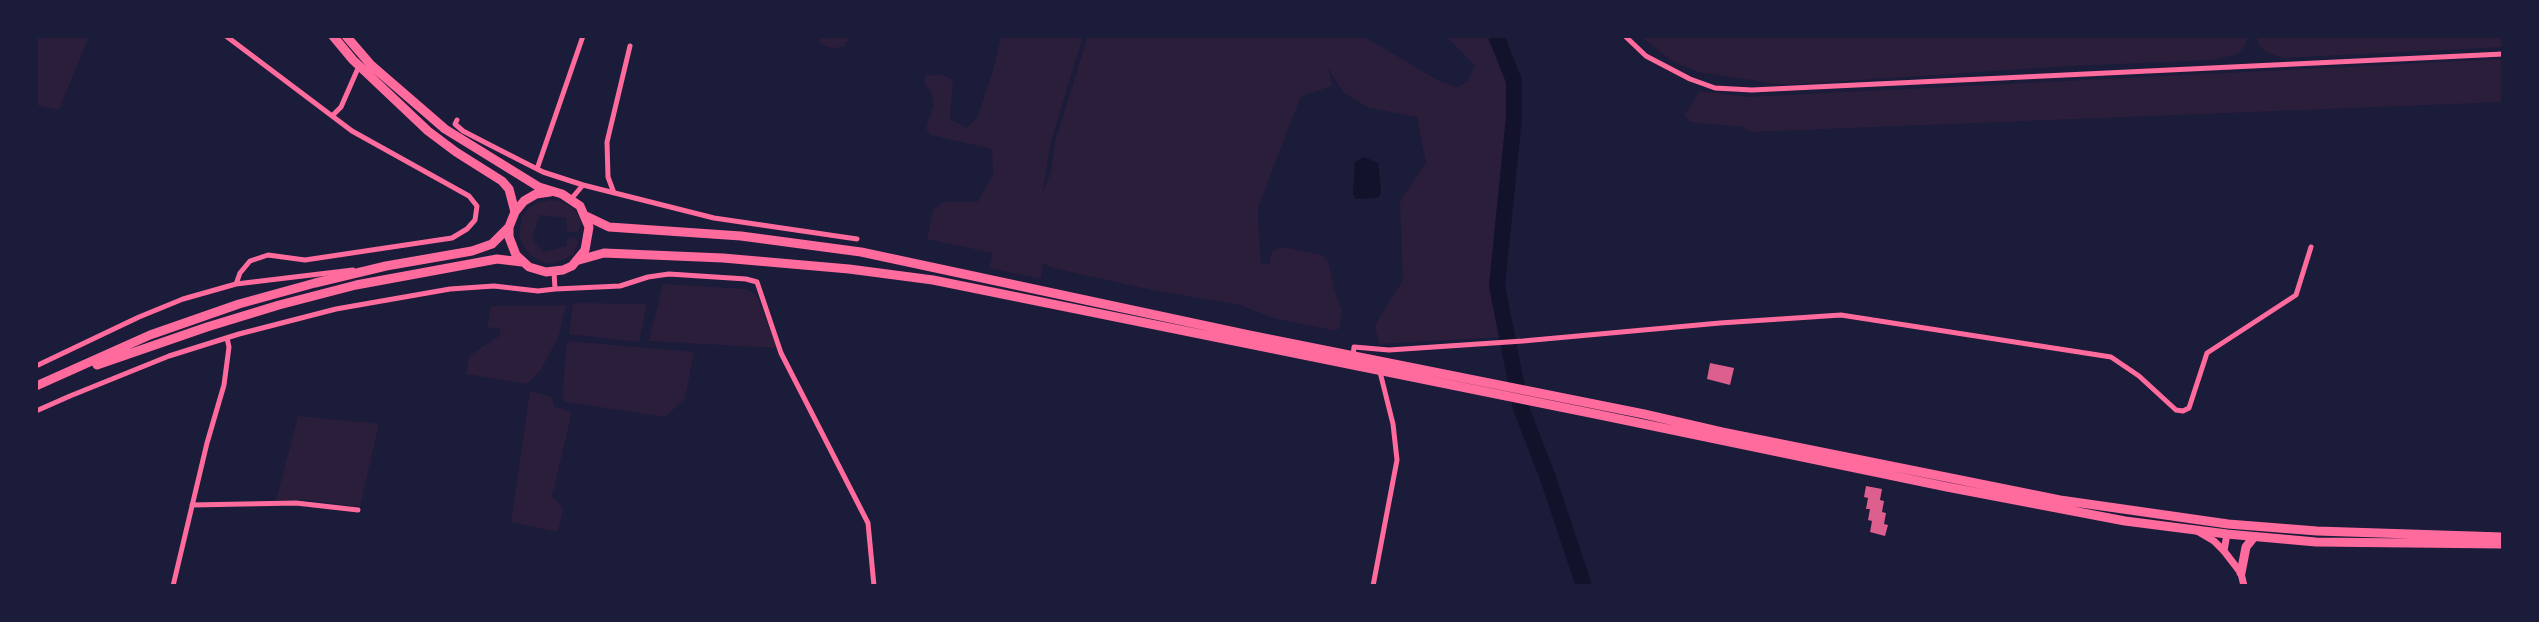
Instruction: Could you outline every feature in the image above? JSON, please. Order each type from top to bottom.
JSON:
[{"type":"main road","points":[[333,36],[359,66],[428,131],[456,152],[502,180],[510,189],[515,212]]},
{"type":"main road","points":[[346,36],[364,57],[401,93],[445,130],[538,187],[572,198],[586,216],[609,227],[741,236],[861,252],[1249,335],[1381,360],[2060,500],[2195,520],[2317,531],[2503,537]]},
{"type":"main road","points":[[36,386],[150,336],[239,304],[386,266],[472,252],[492,244],[509,227],[515,212],[530,197],[550,192]]},
{"type":"main road","points":[[579,260],[589,239],[586,216]]},
{"type":"main road","points":[[509,227],[512,246],[522,262]]},
{"type":"main road","points":[[72,370],[87,368],[206,326],[279,305],[356,285],[496,259],[522,262],[537,271],[554,272],[563,270],[579,260],[604,253],[766,261],[849,268],[933,280],[2039,506],[2194,530],[2254,537],[2368,544],[2503,544]]},
{"type":"main road","points":[[2226,534],[2235,530],[2302,534],[2317,531]]},
{"type":"main road","points":[[2241,573],[2246,547],[2254,537]]},
{"type":"street","points":[[226,36],[352,131],[469,196],[477,206],[475,220],[468,229],[452,238],[305,260],[268,255],[250,261],[240,273],[236,284]]},
{"type":"street","points":[[537,169],[584,36]]},
{"type":"street","points":[[1625,36],[1646,56],[1690,79],[1715,88],[1752,90],[2503,54]]},
{"type":"street","points":[[614,193],[608,177],[607,142],[630,46]]},
{"type":"street","points":[[333,116],[341,108],[364,57]]},
{"type":"street","points":[[457,120],[455,124],[462,131],[537,169],[583,185],[714,218],[858,240]]},
{"type":"street","points":[[572,198],[583,185]]},
{"type":"street","points":[[1352,365],[1354,347],[1389,350],[1841,315],[2111,357],[2140,376],[2176,410],[2183,411],[2189,408],[2207,353],[2296,295],[2311,247]]},
{"type":"street","points":[[36,366],[98,336],[183,299],[236,284],[386,266]]},
{"type":"street","points":[[554,272],[555,289]]},
{"type":"street","points":[[36,411],[169,356],[227,338],[336,309],[390,298],[472,286],[494,286],[538,291],[620,286],[648,277],[669,274],[746,279],[757,282],[782,353],[868,523],[874,586]]},
{"type":"street","points":[[173,586],[207,443],[224,385],[229,347],[227,338]]},
{"type":"street","points":[[1373,586],[1397,460],[1393,424],[1379,371],[1381,360]]},
{"type":"street","points":[[192,506],[296,503],[358,510]]},
{"type":"street","points":[[2194,530],[2214,541],[2224,551],[2241,573],[2244,586]]},
{"type":"street","points":[[2224,551],[2226,534]]},
{"type":"shaded area","points":[[36,36],[89,36],[59,110],[36,105]]},
{"type":"shaded area","points":[[820,36],[848,36],[849,39],[844,47],[833,48],[820,44]]},
{"type":"shaded area","points":[[998,36],[1083,36],[1050,145],[1043,192],[1051,172],[1055,142],[1088,36],[1363,36],[1439,81],[1457,87],[1468,81],[1475,66],[1446,36],[1491,36],[1509,89],[1504,183],[1497,220],[1490,290],[1503,337],[1379,344],[1375,325],[1403,280],[1400,201],[1426,163],[1417,117],[1369,108],[1344,93],[1328,68],[1332,86],[1301,96],[1258,207],[1258,218],[1261,264],[1269,264],[1272,251],[1282,247],[1322,255],[1328,261],[1334,289],[1342,310],[1340,326],[1336,331],[1273,318],[1240,305],[1152,290],[1053,268],[1043,263],[1041,279],[989,268],[993,253],[927,239],[933,209],[944,202],[977,202],[993,176],[992,149],[931,135],[926,129],[934,104],[931,91],[925,85],[925,76],[942,74],[953,80],[950,119],[966,128],[977,118],[993,71],[1000,41]]},
{"type":"shaded area","points":[[1640,36],[2248,36],[2248,38],[2243,48],[2237,54],[2215,60],[2070,66],[1784,85],[1699,72],[1674,62]]},
{"type":"shaded area","points":[[2256,36],[2503,36],[2503,47],[2284,58],[2268,53],[2260,47]]},
{"type":"shaded area","points":[[2503,59],[2503,102],[1749,132],[1743,127],[1690,122],[1685,115],[1699,91],[1747,97]]},
{"type":"shaded area","points":[[1364,157],[1378,163],[1381,192],[1379,197],[1376,198],[1356,199],[1353,194],[1355,162]]},
{"type":"shaded area","points":[[560,201],[573,208],[580,218],[581,225],[578,232],[567,232],[566,218],[540,215],[532,238],[544,252],[567,246],[567,237],[576,238],[578,243],[573,255],[553,264],[544,263],[530,255],[522,244],[519,235],[522,217],[527,210],[538,202]]},
{"type":"shaded area","points":[[663,284],[746,289],[756,295],[777,348],[649,341]]},
{"type":"shaded area","points":[[573,303],[647,304],[639,342],[569,334]]},
{"type":"shaded area","points":[[566,305],[558,338],[540,371],[527,384],[466,374],[469,356],[499,336],[501,329],[487,327],[491,306]]},
{"type":"shaded area","points":[[567,341],[694,352],[685,399],[665,417],[566,402],[562,398]]},
{"type":"shaded area","points":[[530,391],[552,397],[554,407],[572,412],[552,496],[563,509],[558,532],[511,522]]},
{"type":"shaded area","points":[[298,416],[379,424],[360,507],[307,500],[276,500]]},
{"type":"building","points":[[1710,363],[1734,368],[1730,385],[1707,379]]},
{"type":"building","points":[[1866,486],[1882,489],[1880,500],[1884,501],[1882,512],[1886,513],[1884,524],[1888,525],[1885,536],[1870,532],[1872,521],[1868,520],[1870,509],[1866,509],[1868,498],[1864,497]]},
{"type":"waterway","points":[[1496,36],[1514,81],[1514,117],[1497,286],[1521,408],[1548,478],[1584,586]]}]
